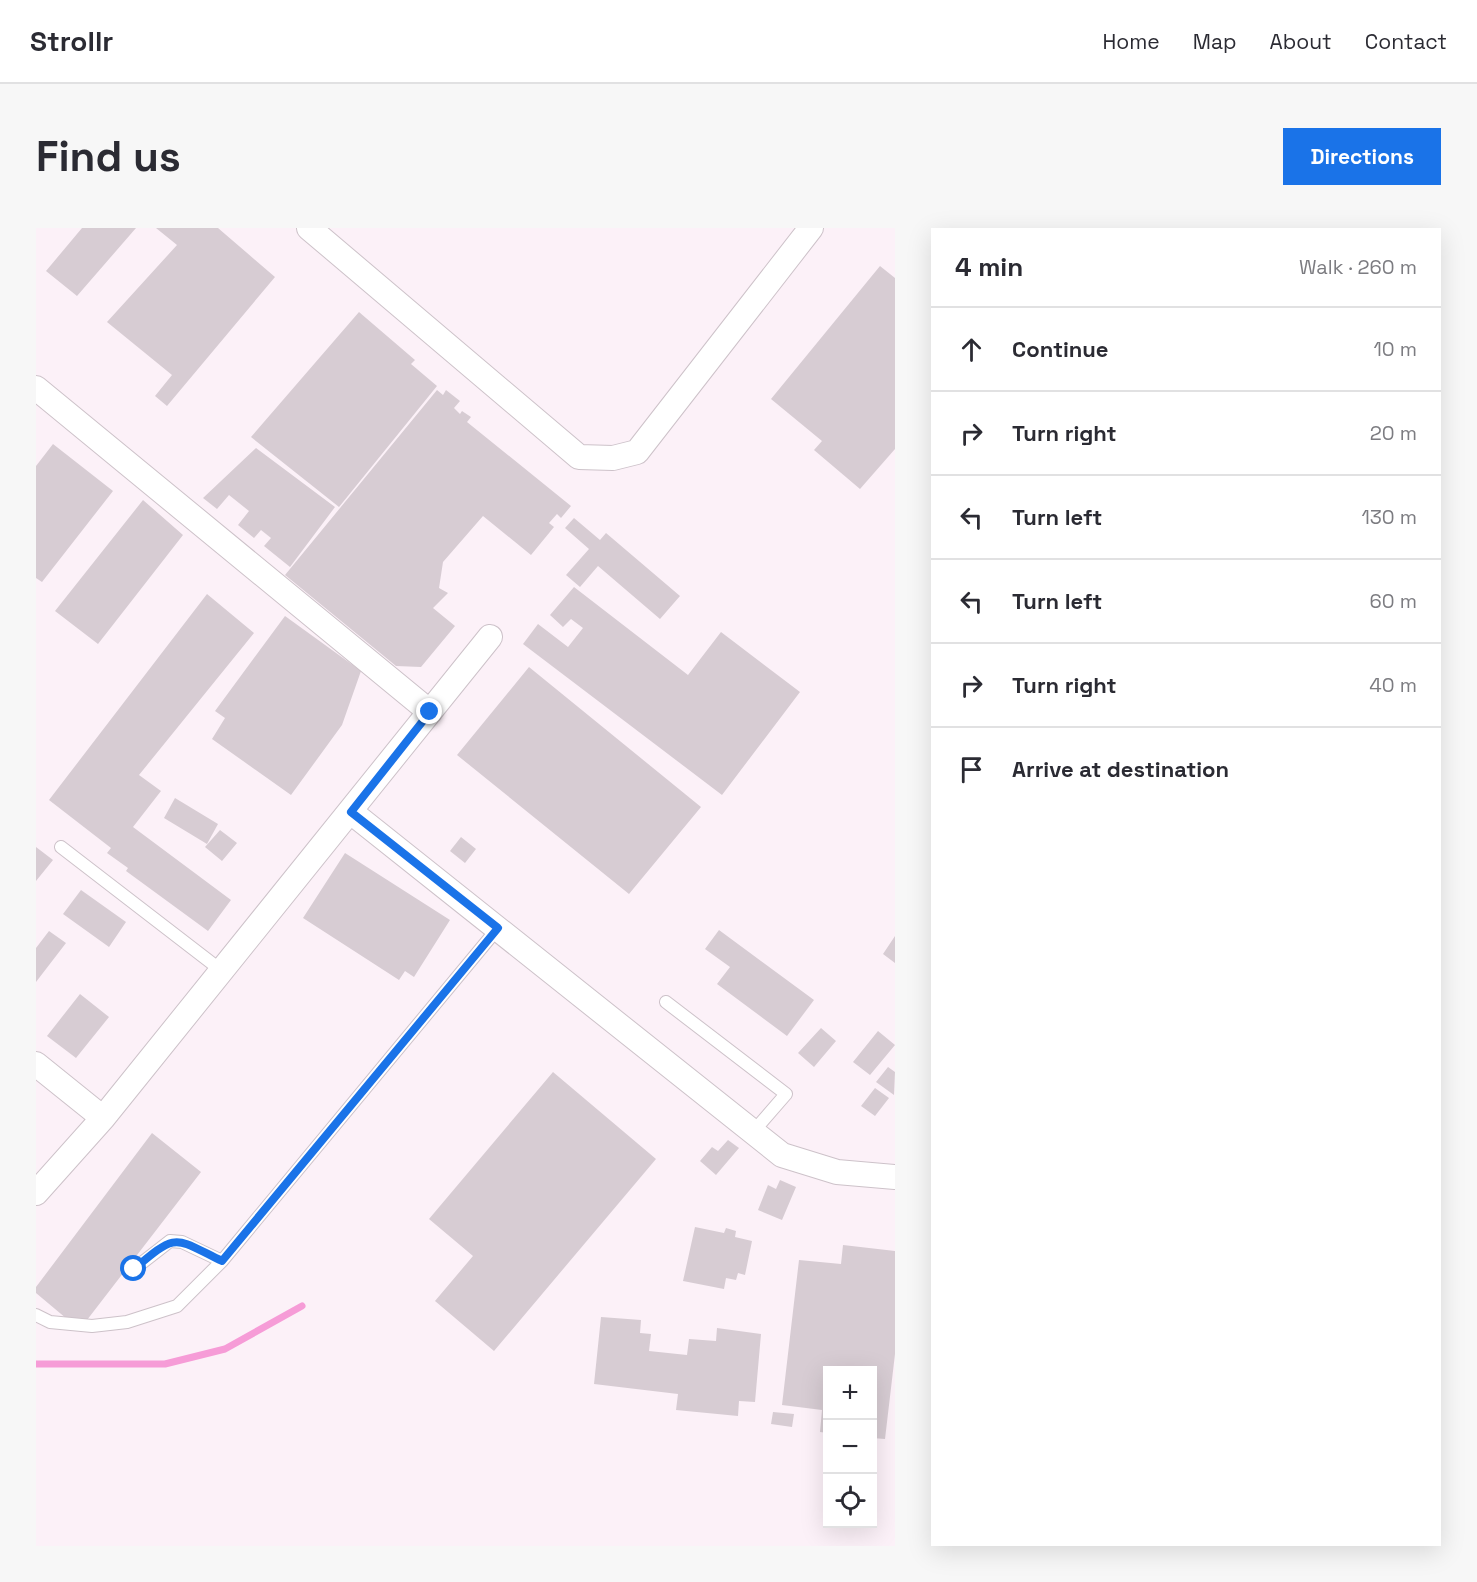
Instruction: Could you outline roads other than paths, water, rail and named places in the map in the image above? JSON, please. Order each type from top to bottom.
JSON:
[{"type":"street","points":[[309,228],[579,457],[612,458],[637,452],[811,228]]},
{"type":"street","points":[[36,388],[430,712]]},
{"type":"street","points":[[36,1193],[103,1118],[490,637]]},
{"type":"street","points":[[351,812],[782,1155],[837,1172],[895,1177]]},
{"type":"street","points":[[36,1064],[103,1118]]},
{"type":"lane","points":[[61,847],[222,971]]},
{"type":"lane","points":[[36,1315],[50,1322],[92,1326],[127,1322],[177,1306],[222,1261],[498,928]]},
{"type":"lane","points":[[666,1002],[786,1094],[753,1132]]},
{"type":"lane","points":[[134,1269],[171,1241],[182,1242],[222,1261]]},
{"type":"waterway","points":[[36,1364],[165,1364],[225,1349],[302,1306]]}]
